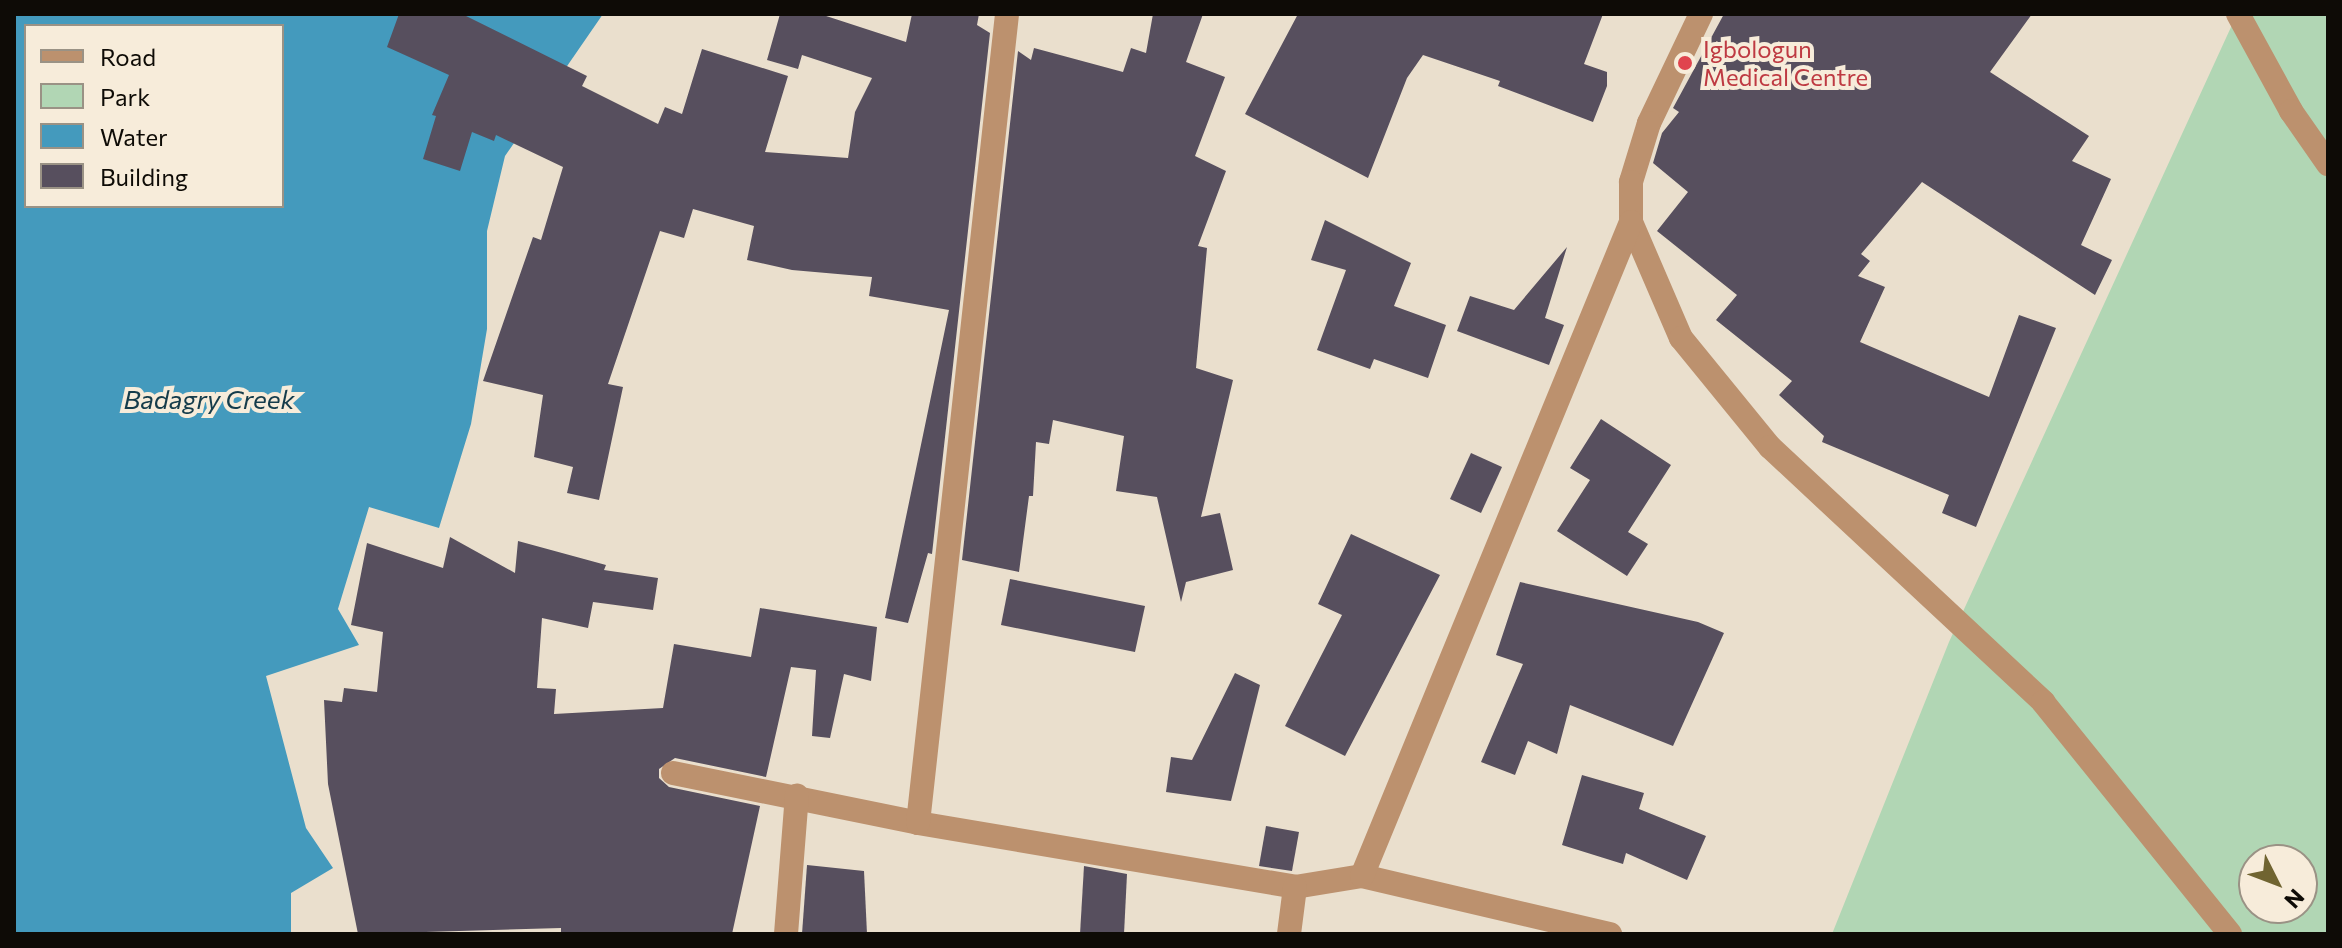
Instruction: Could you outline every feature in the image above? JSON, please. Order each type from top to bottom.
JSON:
[{"type":"street","points":[[918,823],[1007,14]]},
{"type":"street","points":[[1362,876],[1631,222],[1631,182],[1649,123],[1701,14]]},
{"type":"street","points":[[2238,14],[2291,111],[2328,164]]},
{"type":"street","points":[[1631,222],[1681,338],[1770,447],[2043,702],[2230,934]]},
{"type":"street","points":[[673,773],[797,795],[918,823],[1295,887],[1362,876],[1610,934]]},
{"type":"street","points":[[786,934],[797,795]]},
{"type":"street","points":[[1289,934],[1295,887]]},
{"type":"green space","points":[[2237,14],[2328,14],[2328,934],[1832,934],[1949,642]]},
{"type":"water","name":"Badagry Creek","points":[[14,14],[603,14],[505,156],[487,231],[487,329],[471,424],[439,528],[369,507],[338,609],[359,645],[266,676],[306,828],[333,868],[291,893],[291,934],[14,934]]},
{"type":"building","points":[[399,14],[462,14],[587,76],[582,86],[658,124],[665,107],[682,114],[702,49],[788,76],[765,152],[848,158],[855,112],[872,78],[802,55],[798,69],[767,60],[780,14],[820,14],[906,42],[912,14],[979,14],[977,25],[990,33],[932,554],[928,553],[908,623],[885,618],[949,310],[869,296],[872,277],[792,270],[747,260],[754,226],[693,209],[684,238],[660,231],[608,384],[623,387],[599,500],[567,493],[573,467],[534,457],[543,395],[483,381],[533,237],[541,240],[563,167],[496,135],[494,141],[472,132],[460,171],[423,159],[436,116],[432,115],[449,75],[387,47]]},
{"type":"building","points":[[1153,14],[1203,14],[1186,62],[1225,77],[1195,156],[1226,171],[1198,246],[1207,248],[1196,368],[1233,380],[1201,517],[1220,513],[1233,570],[1186,582],[1181,602],[1157,497],[1116,491],[1124,436],[1053,420],[1049,444],[1036,442],[1033,496],[1029,496],[1019,572],[962,560],[1018,51],[1031,60],[1034,48],[1123,72],[1131,48],[1146,53]]},
{"type":"building","points":[[1298,14],[1603,14],[1584,64],[1607,72],[1607,86],[1593,122],[1498,86],[1500,81],[1423,55],[1407,78],[1368,178],[1245,114]]},
{"type":"building","points":[[1724,14],[2032,14],[1990,72],[2089,136],[2072,161],[2111,179],[2081,245],[2112,260],[2095,295],[1922,182],[1861,254],[1870,261],[1858,276],[1885,287],[1860,342],[1989,397],[2019,315],[2056,328],[1976,527],[1942,513],[1949,495],[1822,442],[1824,436],[1779,395],[1792,381],[1716,320],[1737,295],[1657,231],[1688,192],[1653,163],[1662,133],[1679,112],[1673,108]]},
{"type":"building","points":[[1325,220],[1411,263],[1394,306],[1446,325],[1428,378],[1374,359],[1370,369],[1317,350],[1346,270],[1311,260]]},
{"type":"building","points":[[1567,247],[1545,318],[1564,325],[1549,365],[1457,331],[1470,296],[1514,310]]},
{"type":"building","points":[[1601,419],[1671,465],[1628,532],[1648,544],[1627,576],[1557,531],[1590,480],[1570,468]]},
{"type":"building","points":[[1471,453],[1502,467],[1481,513],[1450,499]]},
{"type":"building","points":[[1351,534],[1440,575],[1345,756],[1285,726],[1342,615],[1318,604]]},
{"type":"building","points":[[450,537],[515,573],[518,541],[606,565],[604,570],[658,578],[653,610],[593,602],[588,628],[542,618],[537,688],[556,689],[554,714],[663,708],[674,644],[751,657],[760,608],[877,627],[871,681],[844,674],[830,738],[812,736],[816,670],[791,667],[766,777],[675,758],[659,769],[659,778],[669,787],[760,806],[732,934],[561,934],[561,928],[358,934],[328,784],[324,700],[342,702],[344,688],[377,692],[383,632],[351,625],[367,543],[443,568]]},
{"type":"building","points":[[1010,579],[1145,606],[1135,652],[1001,625]]},
{"type":"building","points":[[1520,582],[1698,622],[1724,633],[1673,746],[1570,705],[1557,754],[1528,741],[1515,775],[1481,762],[1523,664],[1496,655]]},
{"type":"building","points":[[1235,673],[1260,685],[1231,801],[1166,792],[1171,757],[1192,760]]},
{"type":"building","points":[[1582,775],[1644,793],[1639,809],[1706,836],[1687,880],[1626,853],[1623,864],[1562,845]]},
{"type":"building","points":[[1266,826],[1299,832],[1292,871],[1259,866]]},
{"type":"building","points":[[807,865],[864,871],[867,934],[802,934]]},
{"type":"building","points":[[1084,866],[1127,874],[1124,934],[1080,934]]},
{"type":"place","name":"Igbologun Medical Centre","points":[[1685,63]]}]
